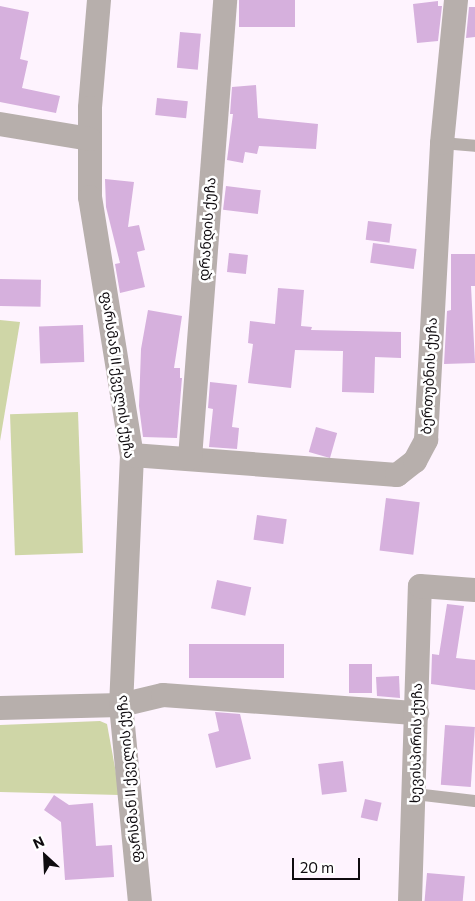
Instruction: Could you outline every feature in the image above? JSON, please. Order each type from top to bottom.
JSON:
[{"type":"street","name":"ფარსმან II ქველის ქუჩა","points":[[99,0],[90,138],[90,197],[132,455],[121,705],[140,901]]},
{"type":"street","name":"დრანდის ქუჩა","points":[[190,458],[225,0]]},
{"type":"street","name":"ბერთუბნის ქუჩა","points":[[132,455],[397,475],[415,461],[426,440],[442,142],[456,0]]},
{"type":"street","points":[[0,124],[90,138]]},
{"type":"street","name":"ხევისპირის ქუჩა","points":[[410,901],[415,794],[420,586],[475,590]]},
{"type":"street","points":[[0,708],[121,705],[162,695],[417,713]]},
{"type":"lane","points":[[442,142],[475,146]]},
{"type":"lane","points":[[415,794],[475,801]]},
{"type":"green space","points":[[0,320],[20,322],[0,441]]},
{"type":"green space","points":[[78,412],[83,553],[15,555],[10,414]]},
{"type":"green space","points":[[100,721],[107,724],[120,795],[0,792],[0,725]]},
{"type":"building","points":[[239,0],[295,0],[295,27],[239,27]]},
{"type":"building","points":[[438,1],[438,6],[442,6],[438,41],[417,43],[413,4]]},
{"type":"building","points":[[0,6],[29,12],[20,59],[28,61],[22,88],[60,96],[56,113],[0,102]]},
{"type":"building","points":[[469,7],[475,7],[475,37],[466,38]]},
{"type":"building","points":[[180,32],[201,34],[198,70],[177,68]]},
{"type":"building","points":[[256,85],[258,118],[318,124],[316,149],[259,146],[257,154],[245,152],[243,163],[227,160],[233,114],[230,114],[232,87]]},
{"type":"building","points":[[157,98],[188,101],[186,118],[155,115]]},
{"type":"building","points":[[105,179],[134,182],[128,227],[139,225],[145,250],[137,252],[145,287],[120,293],[115,264],[120,263],[106,207]]},
{"type":"building","points":[[226,186],[261,190],[258,214],[223,210]]},
{"type":"building","points":[[368,221],[392,224],[390,243],[366,240]]},
{"type":"building","points":[[373,243],[417,249],[414,269],[370,263]]},
{"type":"building","points":[[229,253],[248,255],[246,274],[227,272]]},
{"type":"building","points":[[451,254],[475,254],[475,286],[471,286],[475,363],[444,364],[447,311],[451,310]]},
{"type":"building","points":[[0,279],[41,280],[41,307],[0,306]]},
{"type":"building","points":[[278,288],[304,290],[301,326],[312,327],[311,330],[401,332],[401,358],[375,357],[374,393],[342,392],[343,351],[295,350],[291,388],[248,383],[253,344],[248,343],[250,321],[275,324]]},
{"type":"building","points":[[148,310],[182,316],[174,368],[180,368],[180,378],[182,378],[177,438],[143,437],[139,406],[141,349]]},
{"type":"building","points":[[83,325],[84,362],[40,364],[39,327]]},
{"type":"building","points":[[210,382],[237,385],[232,427],[239,428],[237,449],[209,447],[213,409],[208,408]]},
{"type":"building","points":[[316,427],[337,433],[330,458],[309,452]]},
{"type":"building","points":[[386,498],[420,502],[413,555],[380,551]]},
{"type":"building","points":[[257,515],[287,519],[283,544],[254,540]]},
{"type":"building","points":[[217,580],[251,587],[245,616],[211,608]]},
{"type":"building","points":[[447,604],[464,606],[456,658],[475,660],[475,690],[431,684],[432,654],[439,655]]},
{"type":"building","points":[[189,644],[284,644],[284,678],[189,678]]},
{"type":"building","points":[[349,664],[372,664],[372,693],[349,693]]},
{"type":"building","points":[[399,676],[400,698],[377,696],[376,677]]},
{"type":"building","points":[[215,712],[240,714],[251,759],[216,768],[208,734],[219,731]]},
{"type":"building","points":[[445,725],[475,727],[471,787],[441,785]]},
{"type":"building","points":[[343,761],[347,792],[322,795],[318,764]]},
{"type":"building","points":[[54,795],[69,805],[93,803],[96,846],[112,845],[114,877],[65,880],[61,822],[44,810]]},
{"type":"building","points":[[365,799],[382,803],[377,821],[361,818]]},
{"type":"building","points":[[427,873],[465,876],[463,901],[425,901]]}]
